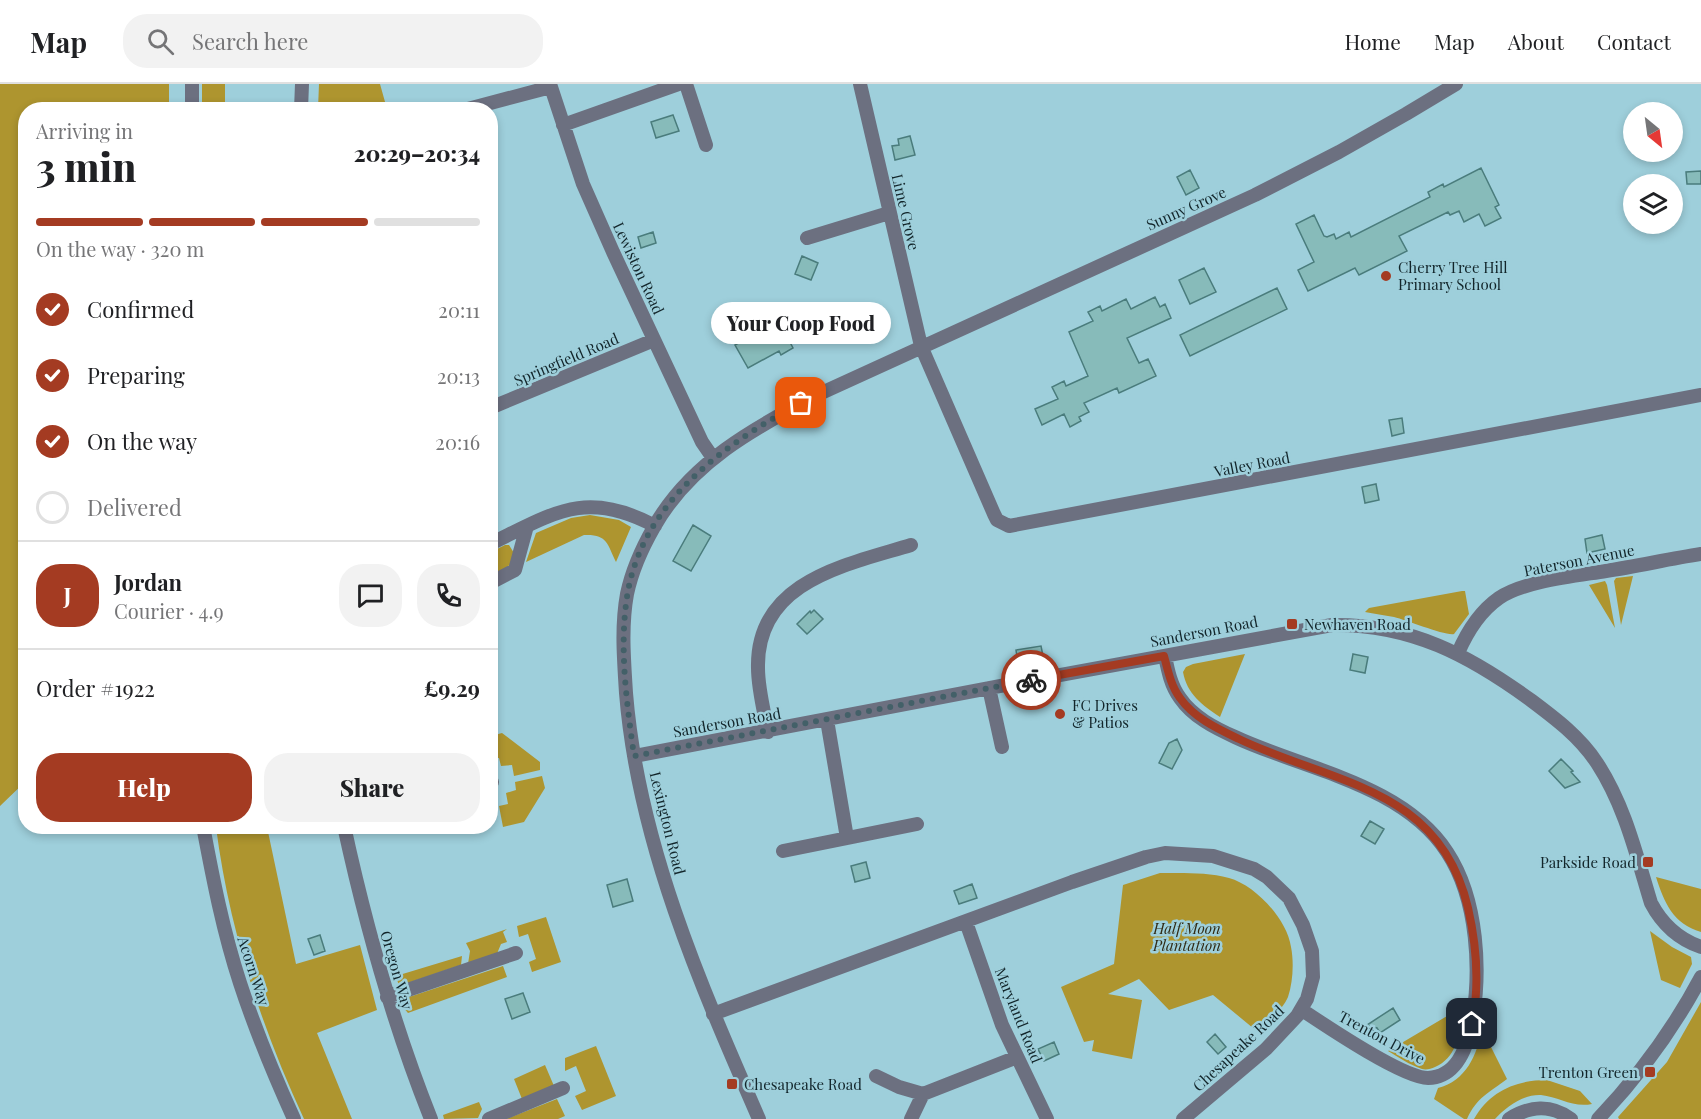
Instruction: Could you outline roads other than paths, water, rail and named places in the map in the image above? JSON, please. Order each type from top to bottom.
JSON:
[{"type":"street","points":[[192,84],[192,102]]},
{"type":"street","points":[[302,84],[302,102]]},
{"type":"street","points":[[563,125],[679,84]]},
{"type":"street","points":[[686,84],[706,145]]},
{"type":"street","name":"Lime Grove","points":[[860,84],[921,346]]},
{"type":"street","name":"Sunny Grove","points":[[921,346],[1305,170],[1456,84]]},
{"type":"street","points":[[493,102],[551,86]]},
{"type":"street","name":"Lewiston Road","points":[[551,86],[583,184],[702,442],[713,458]]},
{"type":"street","points":[[807,238],[890,213]]},
{"type":"street","name":"Springfield Road","points":[[498,405],[654,340]]},
{"type":"street","name":"Valley Road","points":[[921,346],[994,514],[997,520],[1009,526],[1701,395]]},
{"type":"street","name":"Lexington Road","points":[[759,1119],[713,1014],[664,877],[634,756],[623,639],[630,580],[655,526],[671,501],[713,458],[770,420],[921,346]]},
{"type":"street","points":[[498,540],[570,509],[596,506],[618,509],[655,526]]},
{"type":"street","points":[[498,578],[515,570],[527,526]]},
{"type":"street","points":[[768,732],[758,669],[760,643],[764,629],[776,610],[788,595],[829,570],[911,545]]},
{"type":"street","name":"Paterson Avenue","points":[[1458,653],[1470,628],[1481,614],[1498,598],[1515,590],[1576,576],[1701,554]]},
{"type":"street","name":"Sanderson Road","points":[[634,756],[1332,624],[1366,626],[1401,632],[1458,653],[1508,683],[1565,725],[1597,763],[1620,805],[1631,833],[1651,903],[1656,912],[1675,934],[1701,948]]},
{"type":"street","name":"Trenton Drive","points":[[1164,656],[1180,699],[1208,723],[1263,750],[1323,770],[1379,795],[1402,809],[1435,836],[1451,858],[1464,892],[1478,970],[1474,1011],[1466,1047],[1453,1068],[1436,1077],[1419,1077],[1376,1056],[1302,1010]]},
{"type":"street","points":[[989,688],[1002,747]]},
{"type":"street","points":[[827,720],[847,838]]},
{"type":"street","points":[[783,851],[917,824]]},
{"type":"street","name":"Acorn Way","points":[[204,834],[219,908],[240,984],[274,1075],[294,1119]]},
{"type":"street","name":"Oregon Way","points":[[346,834],[387,997],[431,1119]]},
{"type":"street","name":"Chesapeake Road","points":[[713,1014],[1072,882],[1165,853],[1213,856],[1254,868],[1268,877],[1288,898],[1303,925],[1312,951],[1311,989],[1302,1010],[1266,1049],[1183,1119]]},
{"type":"street","name":"Maryland Road","points":[[966,922],[1002,1025],[1047,1119]]},
{"type":"street","points":[[387,997],[516,953]]},
{"type":"street","points":[[1598,1119],[1643,1066],[1675,1021],[1701,977]]},
{"type":"street","points":[[876,1076],[899,1087],[922,1094],[1017,1057]]},
{"type":"street","points":[[489,1119],[563,1088]]},
{"type":"street","points":[[911,1119],[922,1094]]},
{"type":"street","points":[[1509,1119],[1530,1109],[1542,1108],[1554,1110],[1571,1119]]},
{"type":"place","name":"Cherry Tree Hill Primary School","points":[[1386,276]]},
{"type":"place","name":"Your Coop Food","points":[[801,403]]},
{"type":"place","name":"Newhaven Road","points":[[1292,624]]},
{"type":"place","name":"FC Drives & Patios","points":[[1060,714]]},
{"type":"place","name":"Parkside Road","points":[[1648,862]]},
{"type":"place","name":"Trenton Green","points":[[1650,1072]]},
{"type":"place","name":"Chesapeake Road","points":[[732,1084]]},
{"type":"park label","name":"Half Moon Plantation","points":[[1187,936]]}]
